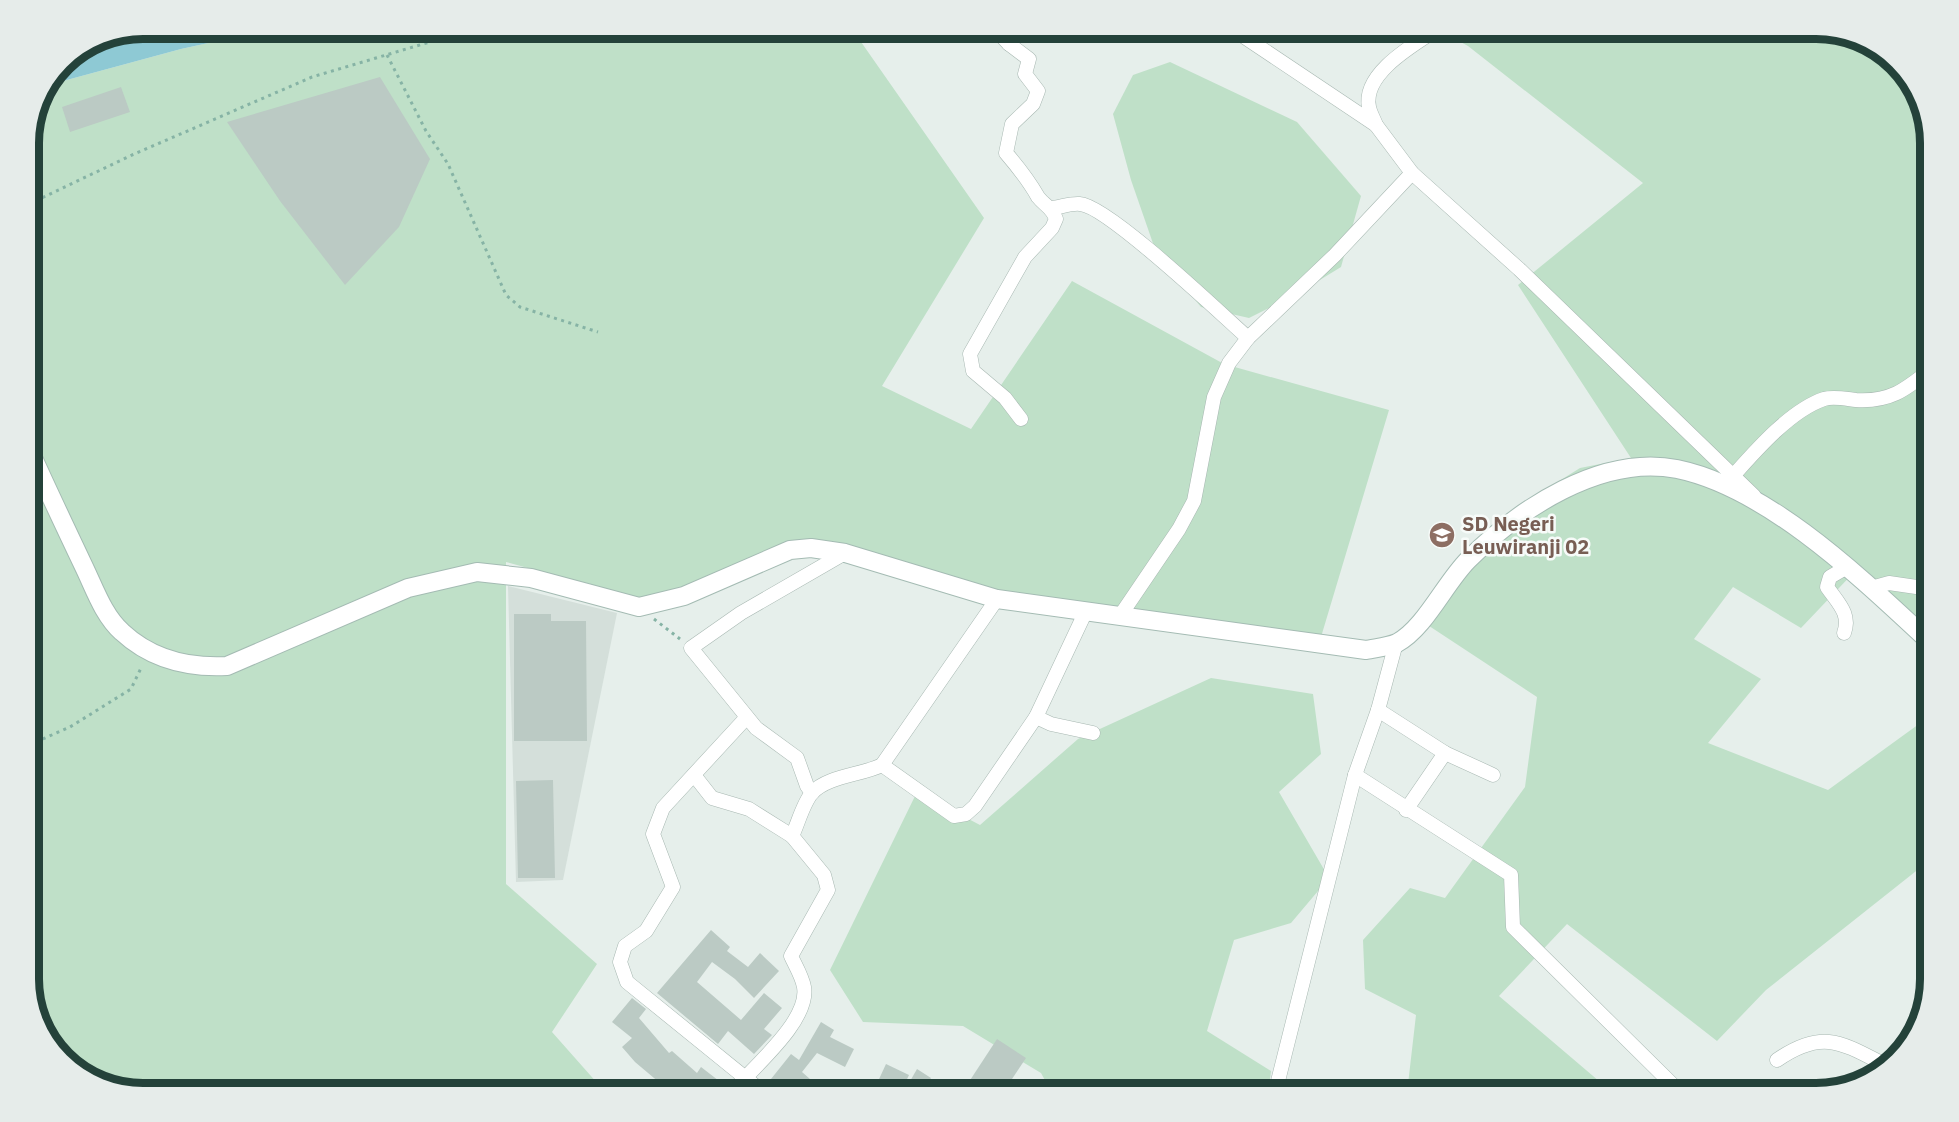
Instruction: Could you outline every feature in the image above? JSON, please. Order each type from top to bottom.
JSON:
[{"type":"main road","points":[[39,470],[103,606],[121,631],[149,651],[174,662],[199,667],[227,666],[408,588],[477,572],[531,578],[639,607],[684,596],[790,550],[811,548],[845,553],[997,599],[1085,613],[1366,650],[1396,643],[1411,631],[1467,560],[1536,504],[1577,482],[1630,468],[1675,469],[1706,477],[1764,506],[1847,567],[1920,633]]},
{"type":"street","points":[[1004,39],[1029,59],[1025,74],[1038,91],[1033,104],[1012,124],[1006,153],[1032,185],[1040,200],[1052,208],[1056,219],[1052,228],[1025,257],[970,354],[973,371],[1005,398],[1021,419]]},
{"type":"street","points":[[1009,44],[1013,39]]},
{"type":"street","points":[[1247,39],[1376,125]]},
{"type":"street","points":[[1422,39],[1395,57],[1371,85],[1368,106],[1376,125],[1412,173],[1519,269],[1764,506]]},
{"type":"street","points":[[1120,616],[1179,529],[1194,501],[1214,397],[1228,363],[1248,338],[1335,255],[1412,173]]},
{"type":"street","points":[[1052,208],[1080,204],[1096,210],[1139,242],[1248,338]]},
{"type":"street","points":[[1733,476],[1803,408],[1827,398],[1871,401],[1889,398],[1920,378]]},
{"type":"street","points":[[812,793],[807,786],[797,758],[746,718],[691,648],[741,613],[845,553]]},
{"type":"street","points":[[1844,633],[1848,622],[1846,614],[1827,587],[1830,577],[1847,567]]},
{"type":"street","points":[[1871,588],[1889,583],[1920,588]]},
{"type":"street","points":[[792,836],[812,793],[837,778],[868,772],[882,765],[997,599]]},
{"type":"street","points":[[882,765],[954,816],[966,814],[975,806],[1036,717],[1085,613]]},
{"type":"street","points":[[1278,1083],[1355,776],[1378,710],[1396,643]]},
{"type":"street","points":[[1378,710],[1445,753],[1493,775]]},
{"type":"street","points":[[1036,717],[1051,724],[1093,733]]},
{"type":"street","points":[[746,718],[663,808],[653,834],[673,887],[646,930],[625,946],[620,962],[627,982],[752,1083]]},
{"type":"street","points":[[1406,810],[1445,753]]},
{"type":"street","points":[[693,775],[712,798],[749,809],[792,836],[824,875],[828,890],[791,956],[804,987],[803,1006],[783,1037],[740,1083]]},
{"type":"street","points":[[1355,776],[1406,810],[1455,837],[1511,875],[1513,927],[1670,1083]]},
{"type":"street","points":[[1777,1060],[1797,1046],[1826,1041],[1841,1042],[1881,1059]]},
{"type":"path","points":[[39,199],[132,154],[312,77],[440,39]]},
{"type":"path","points":[[387,55],[426,131],[448,164],[506,295],[520,307],[597,332]]},
{"type":"path","points":[[639,607],[691,648]]},
{"type":"path","points":[[39,741],[70,727],[131,689],[149,651]]},
{"type":"shaded area","points":[[508,586],[617,613],[563,880],[516,882]]},
{"type":"green space","points":[[226,39],[859,39],[984,218],[882,386],[971,429],[1072,281],[1224,364],[1389,410],[1321,637],[1027,599],[817,544],[696,598],[632,597],[506,562],[506,884],[597,964],[552,1032],[597,1083],[143,1083],[116,1079],[91,1069],[75,1057],[57,1037],[45,1012],[39,985],[39,137],[50,97],[60,82]]},
{"type":"green space","points":[[1455,39],[1829,40],[1856,47],[1868,53],[1894,75],[1909,97],[1920,137],[1920,629],[1858,568],[1801,628],[1733,587],[1694,639],[1761,679],[1708,743],[1828,790],[1920,723],[1920,868],[1766,990],[1717,1041],[1567,924],[1499,996],[1601,1083],[1408,1083],[1416,1015],[1365,989],[1363,940],[1410,888],[1445,898],[1525,787],[1537,697],[1417,618],[1516,508],[1580,468],[1631,458],[1518,285],[1643,183],[1468,46]]},
{"type":"green space","points":[[1170,62],[1297,122],[1361,196],[1341,267],[1297,294],[1249,318],[1201,307],[1156,252],[1131,180],[1113,114],[1133,75]]},
{"type":"green space","points":[[1211,678],[1313,694],[1321,754],[1279,792],[1329,878],[1291,923],[1234,940],[1207,1031],[1271,1071],[1269,1083],[1046,1083],[1041,1073],[963,1026],[863,1022],[830,970],[917,792],[980,825],[1078,739]]},
{"type":"water","points":[[143,39],[226,39],[60,82],[75,65],[91,53],[110,45]]},
{"type":"building","points":[[380,77],[430,159],[399,227],[345,285],[280,201],[227,122]]},
{"type":"building","points":[[121,87],[130,112],[70,132],[62,107]]},
{"type":"building","points":[[514,614],[551,614],[551,621],[586,621],[587,741],[514,741]]},
{"type":"building","points":[[553,780],[555,878],[518,878],[516,781]]},
{"type":"building","points":[[711,930],[730,947],[727,951],[748,967],[760,953],[779,971],[754,998],[735,979],[712,962],[697,982],[741,1020],[764,993],[782,1008],[764,1029],[772,1035],[754,1054],[728,1031],[718,1044],[657,993]]},
{"type":"building","points":[[632,998],[646,1009],[639,1018],[669,1053],[672,1051],[697,1073],[701,1067],[722,1083],[660,1083],[635,1062],[622,1047],[632,1038],[612,1022]]},
{"type":"building","points":[[821,1022],[834,1030],[830,1037],[854,1049],[845,1067],[817,1053],[802,1072],[814,1083],[768,1083],[791,1054],[799,1060]]},
{"type":"building","points":[[997,1039],[1026,1058],[1009,1083],[968,1083]]},
{"type":"building","points":[[886,1064],[909,1075],[905,1083],[877,1083]]},
{"type":"building","points":[[917,1069],[931,1078],[928,1083],[909,1083]]},
{"type":"place","name":"SD Negeri Leuwiranji 02","points":[[1442,535]]}]
